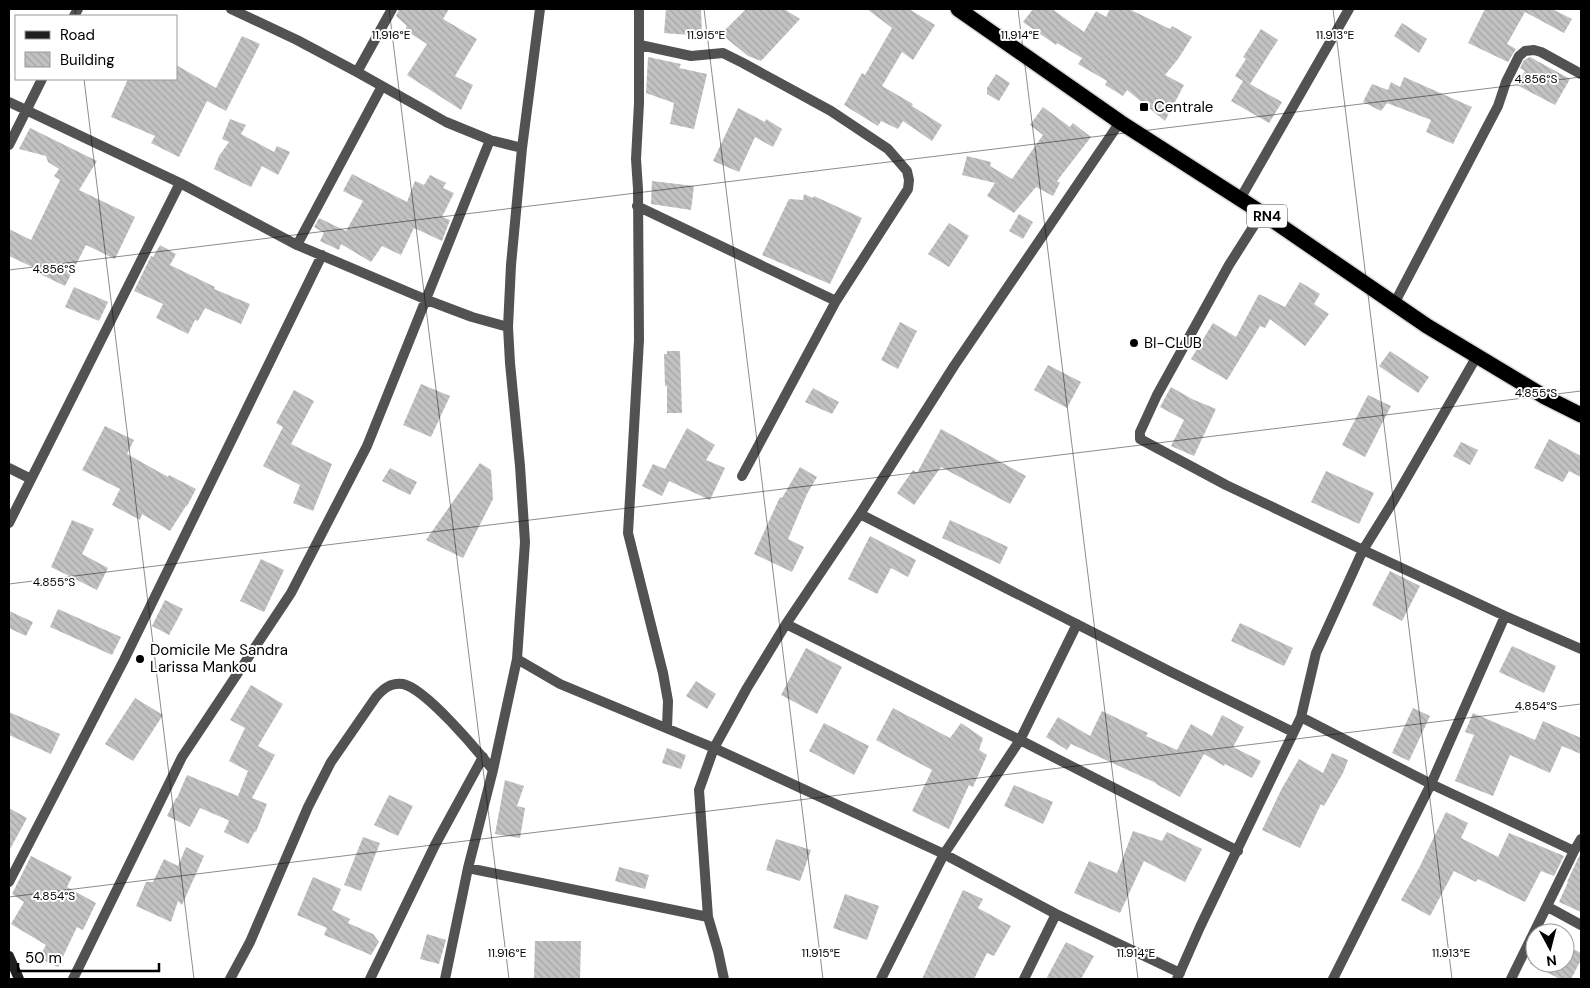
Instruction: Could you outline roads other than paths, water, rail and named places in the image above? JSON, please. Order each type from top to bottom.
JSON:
[{"type":"highway","name":"RN4","points":[[958,9],[1120,122],[1262,213],[1427,326],[1544,397],[1581,415]]},
{"type":"street","points":[[232,9],[297,40],[446,122],[490,140],[522,148]]},
{"type":"street","points":[[357,72],[392,9]]},
{"type":"street","points":[[445,979],[468,868],[493,770],[517,659],[525,542],[508,327],[511,265],[522,148],[540,9]]},
{"type":"street","points":[[639,9],[639,104],[636,159],[638,189],[639,340],[628,533],[664,673],[668,701],[667,728]]},
{"type":"street","points":[[1240,199],[1349,9]]},
{"type":"street","points":[[640,45],[691,56],[723,53],[831,111],[888,149],[907,171],[908,189],[836,301],[742,476]]},
{"type":"street","points":[[1394,304],[1498,106],[1506,82],[1519,56],[1525,51],[1534,50],[1541,52],[1581,74]]},
{"type":"street","points":[[9,145],[41,80]]},
{"type":"street","points":[[298,246],[382,86]]},
{"type":"street","points":[[9,102],[180,183],[298,246],[426,300],[472,317],[508,327]]},
{"type":"street","points":[[724,979],[708,917],[699,790],[714,748],[747,688],[786,624],[860,514],[954,366],[1120,122]]},
{"type":"street","points":[[73,979],[182,757],[295,585],[367,446],[490,140]]},
{"type":"street","points":[[9,524],[180,183]]},
{"type":"street","points":[[637,206],[836,301]]},
{"type":"street","points":[[1262,213],[1229,265],[1157,395],[1140,432],[1140,439],[1226,485],[1505,616],[1581,649]]},
{"type":"street","points":[[9,882],[124,660],[322,255]]},
{"type":"street","points":[[517,659],[560,684],[714,748],[944,854],[1056,914],[1179,976],[1200,927],[1301,717],[1316,653],[1363,550],[1399,492],[1477,356]]},
{"type":"street","points":[[9,468],[31,479]]},
{"type":"street","points":[[860,514],[1293,732]]},
{"type":"street","points":[[1333,979],[1431,784],[1505,616]]},
{"type":"street","points":[[786,624],[1238,850]]},
{"type":"street","points":[[882,979],[944,854],[1020,740],[1077,624]]},
{"type":"street","points":[[230,979],[250,942],[308,807],[331,762],[376,697],[385,688],[393,684],[405,684],[423,696],[467,737],[493,770]]},
{"type":"street","points":[[1301,717],[1431,784],[1574,851]]},
{"type":"street","points":[[370,979],[436,845],[483,757]]},
{"type":"street","points":[[1511,979],[1581,839]]},
{"type":"street","points":[[468,868],[708,917]]},
{"type":"street","points":[[1548,906],[1581,925]]},
{"type":"street","points":[[1024,979],[1056,914]]},
{"type":"street","points":[[9,956],[19,979]]},
{"type":"place","name":"Centrale","points":[[1144,107]]},
{"type":"place","name":"BI-CLUB","points":[[1134,343]]},
{"type":"place","name":"Domicile Me Sandra Larissa Mankou","points":[[140,659]]}]
